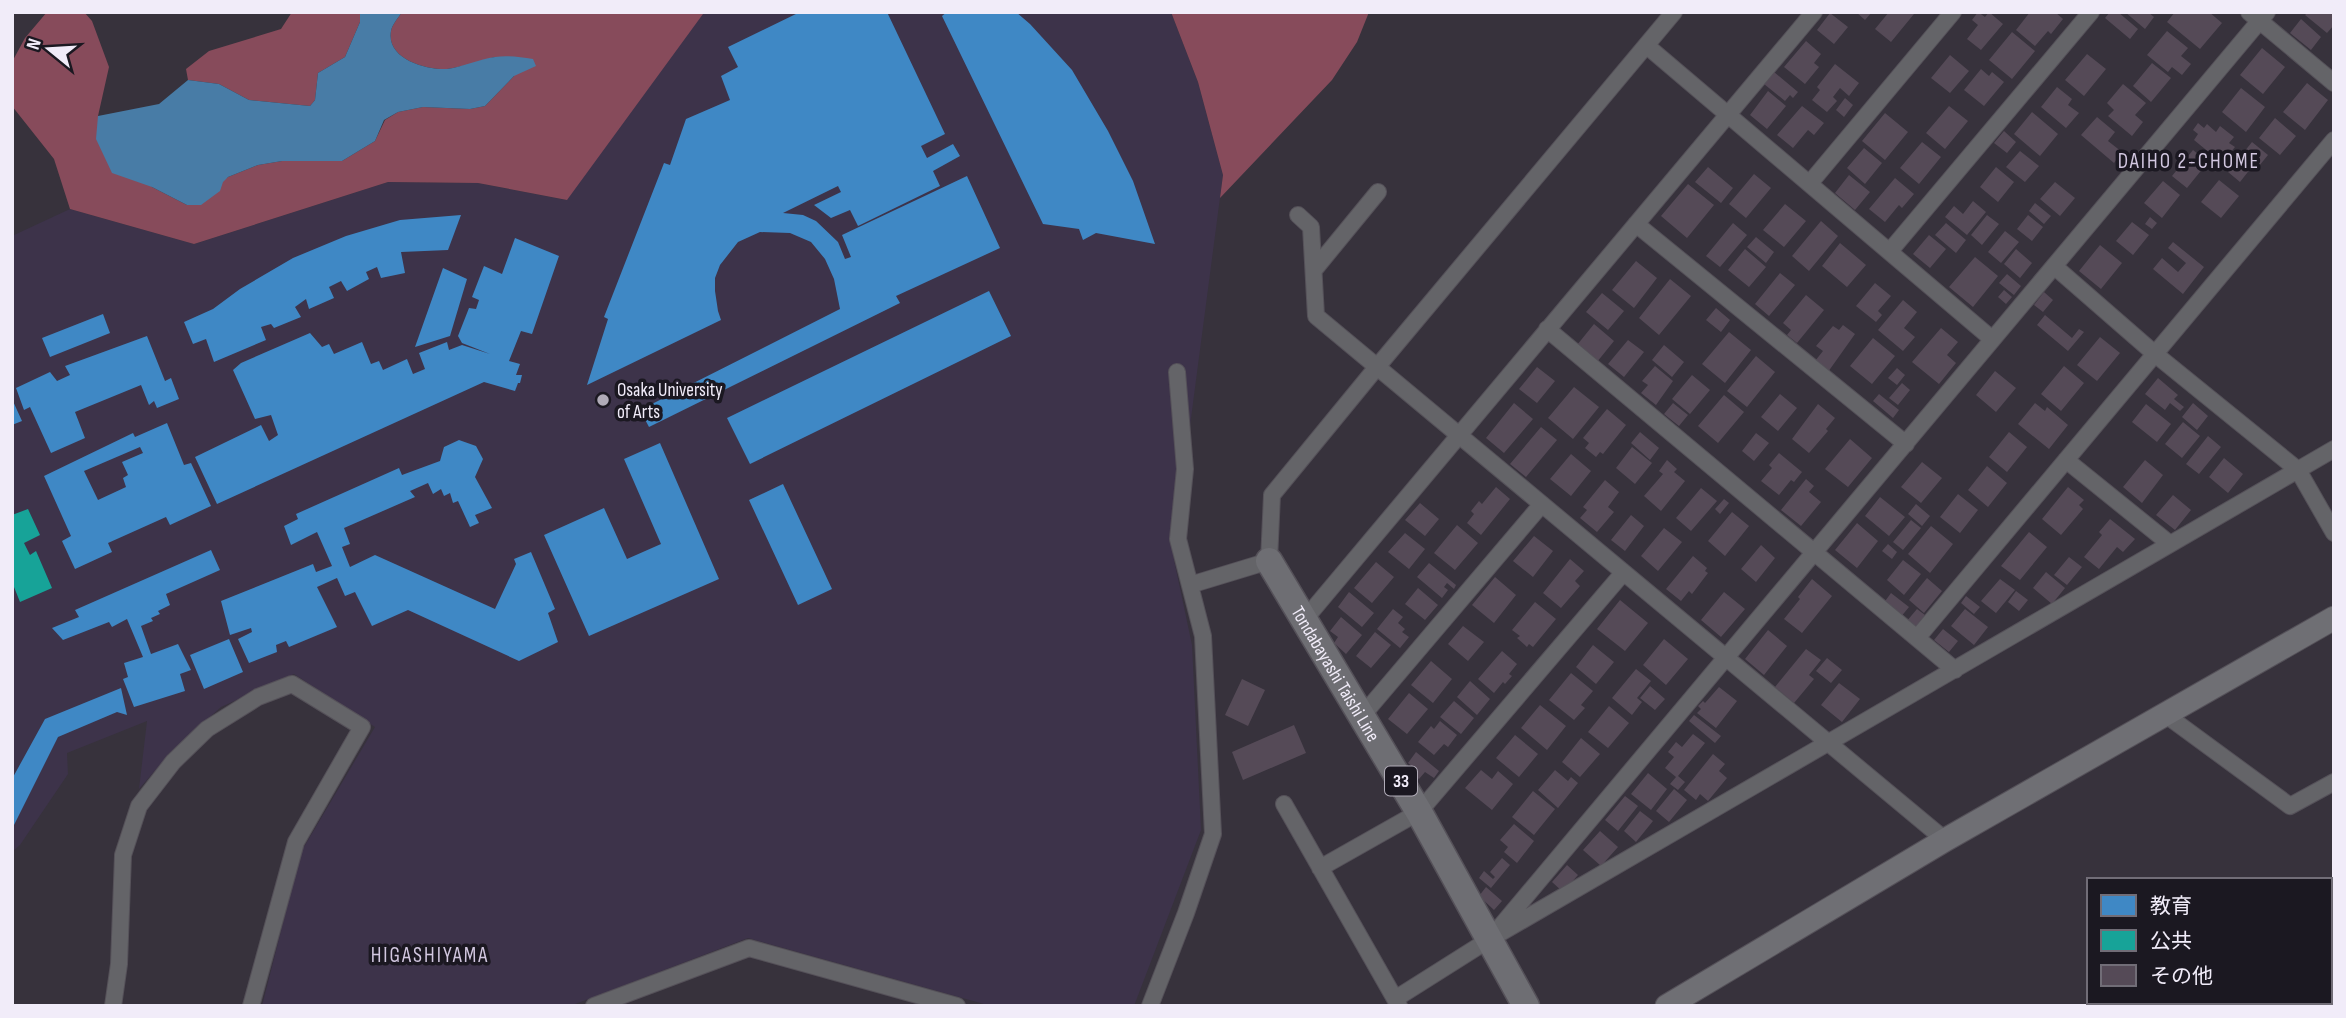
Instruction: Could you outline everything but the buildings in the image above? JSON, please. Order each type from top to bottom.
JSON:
[{"type":"main road","name":"Tondabayashi Taishi Line","points":[[1269,561],[1419,812],[1526,1006]]},
{"type":"street","points":[[1189,585],[1269,561],[1272,495],[1674,12]]},
{"type":"street","points":[[1305,619],[1814,12]]},
{"type":"street","points":[[1810,183],[1953,12]]},
{"type":"street","points":[[1890,251],[2091,12]]},
{"type":"street","points":[[1490,939],[2054,267],[2258,15],[2334,83]]},
{"type":"street","points":[[1647,46],[1992,339]]},
{"type":"street","points":[[1917,638],[2334,140]]},
{"type":"street","points":[[1314,270],[1378,192]]},
{"type":"street","points":[[1298,215],[1311,226],[1317,316],[1945,840]]},
{"type":"street","points":[[1636,225],[1906,444]]},
{"type":"street","points":[[2054,267],[2155,354],[2298,470],[2334,533]]},
{"type":"street","points":[[1547,329],[1955,670]]},
{"type":"street","points":[[1150,1006],[1213,834],[1203,636],[1178,539],[1185,469],[1177,372]]},
{"type":"street","points":[[1284,804],[1397,1002],[1490,939],[2334,449]]},
{"type":"street","points":[[2066,460],[2170,544]]},
{"type":"street","points":[[1362,716],[1542,504]]},
{"type":"street","points":[[1320,868],[1419,812],[1623,573]]},
{"type":"street","points":[[1667,1006],[1945,840],[2334,618]]},
{"type":"street","points":[[113,1006],[119,964],[123,855],[139,806],[173,762],[207,729],[258,697],[292,684],[362,727],[296,842],[251,1006]]},
{"type":"street","points":[[2166,715],[2290,806],[2334,782]]},
{"type":"street","points":[[594,1006],[749,948],[957,1006]]},
{"type":"shaded area","points":[[47,12],[84,12],[92,21],[109,67],[98,116],[152,187],[187,205],[228,177],[258,165],[282,161],[342,161],[375,141],[385,120],[398,112],[423,107],[470,109],[485,106],[514,76],[495,57],[447,69],[409,61],[401,56],[391,41],[392,29],[402,12],[703,14],[567,200],[478,183],[388,182],[194,244],[70,209],[54,159],[12,106],[12,62],[25,38]]},
{"type":"shaded area","points":[[292,12],[360,12],[360,22],[345,57],[318,73],[315,100],[310,106],[249,100],[219,84],[188,80],[186,69],[209,51],[281,29]]},
{"type":"shaded area","name":"Osaka University of Arts","points":[[568,12],[1171,12],[1198,82],[1223,175],[1173,555],[1192,645],[1201,830],[1134,1006],[991,1006],[748,938],[570,1006],[262,1006],[301,852],[375,727],[294,674],[221,707],[171,752],[139,789],[147,721],[67,753],[68,774],[20,845],[12,852],[12,236],[70,209],[194,244],[388,182],[478,183],[566,200]]},
{"type":"shaded area","points":[[1171,12],[1369,12],[1357,42],[1332,80],[1220,198],[1223,175],[1198,82]]},
{"type":"water","points":[[360,12],[402,12],[392,29],[391,41],[401,56],[419,65],[447,69],[489,58],[509,56],[533,59],[536,66],[514,76],[485,106],[470,109],[423,107],[398,112],[384,120],[375,141],[342,161],[282,161],[258,165],[228,177],[220,191],[201,205],[187,205],[152,187],[112,173],[96,139],[98,116],[159,104],[188,80],[219,84],[249,100],[310,106],[315,100],[318,73],[345,57],[360,22]]},
{"type":"place","name":"Osaka University of Arts","points":[[603,400]]},
{"type":"district","name":"DAIHO 2-CHOME","points":[[2189,161]]},
{"type":"district","name":"HIGASHIYAMA","points":[[430,955]]}]
